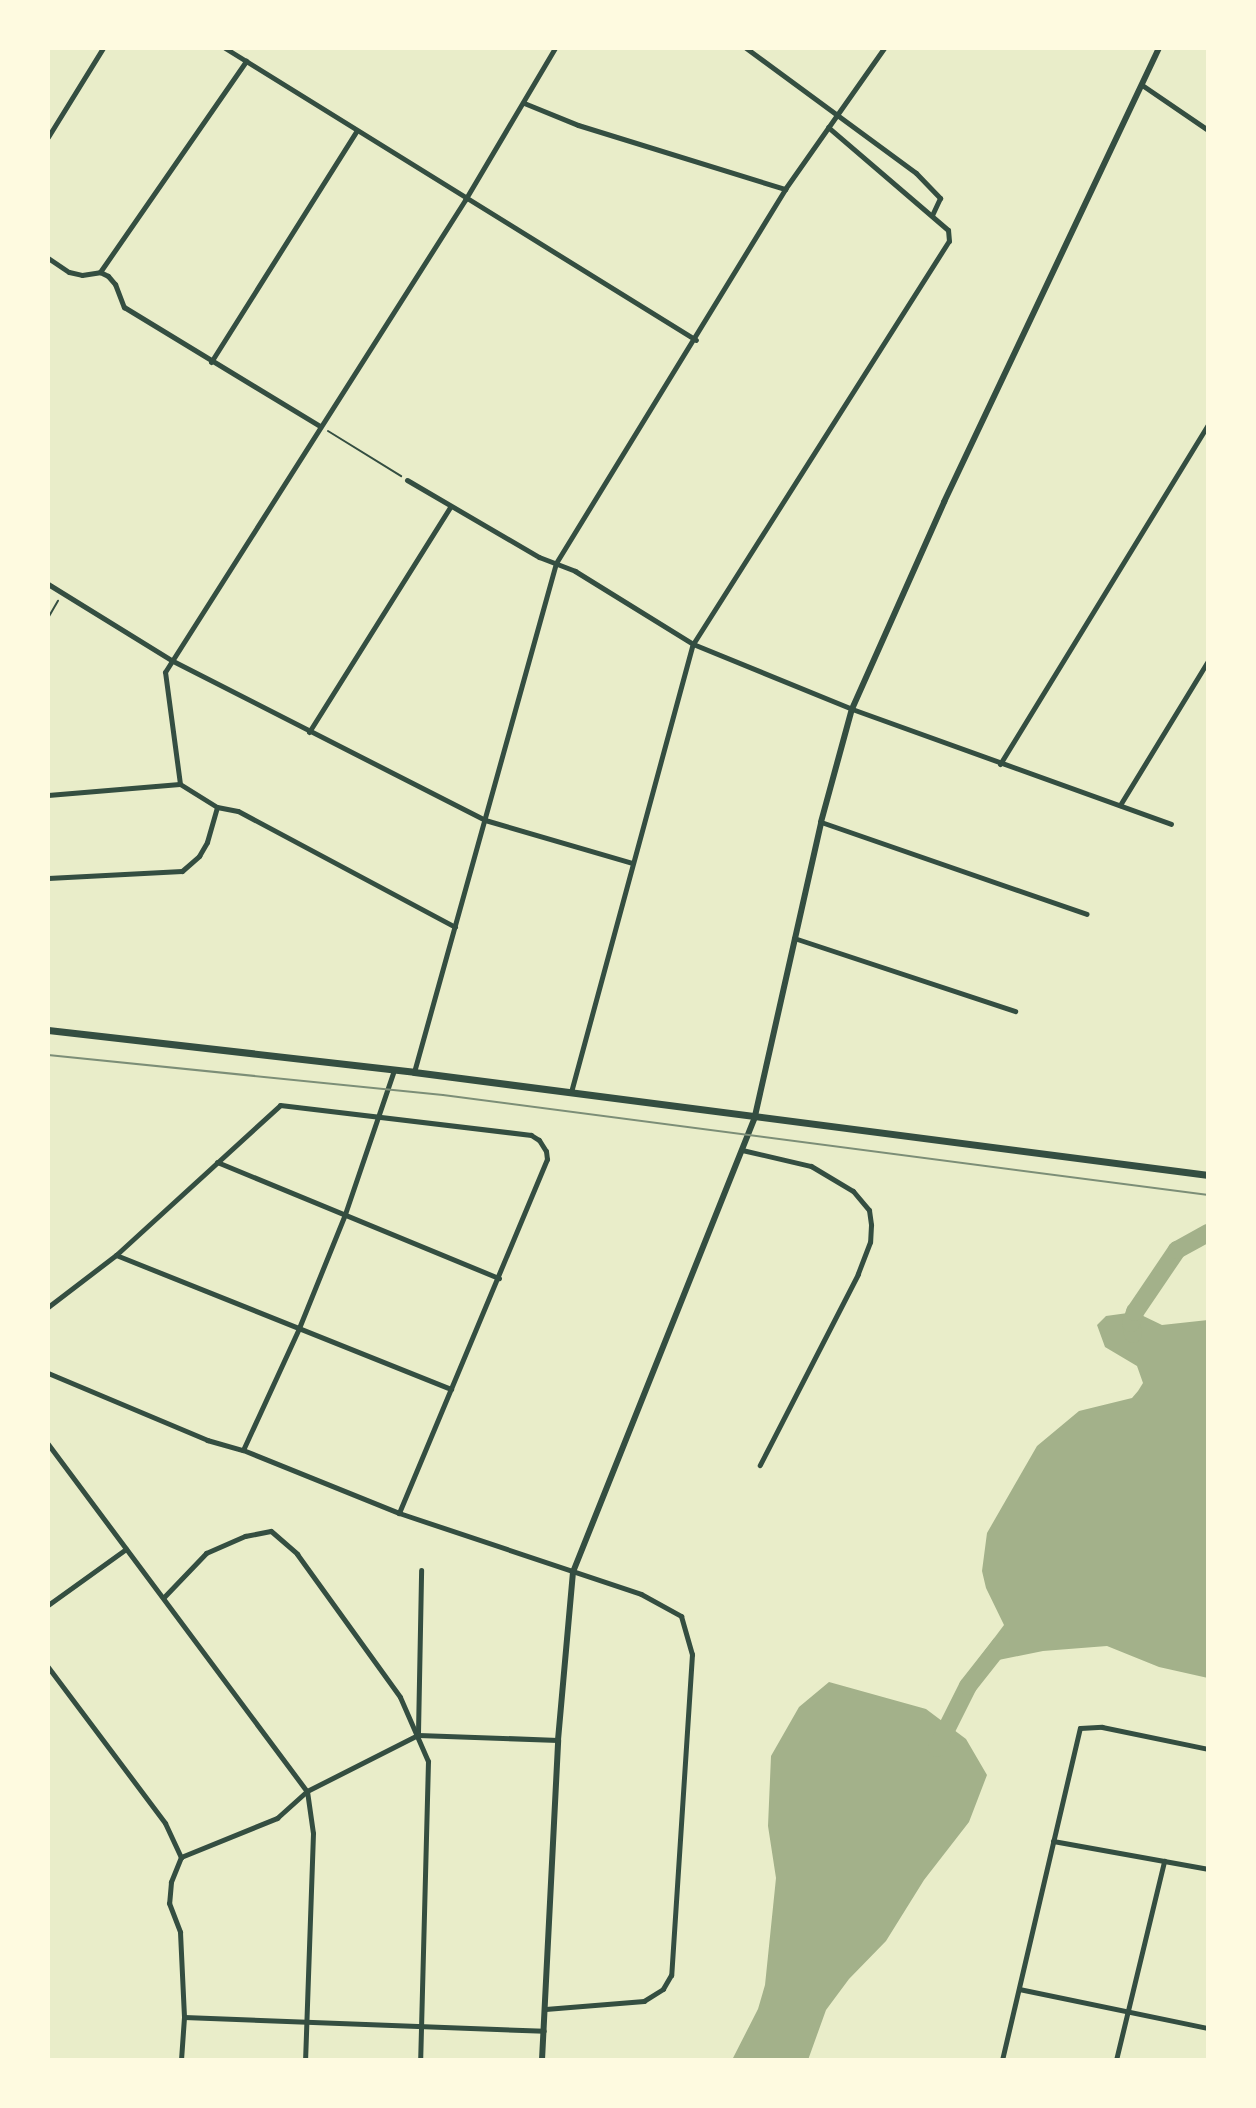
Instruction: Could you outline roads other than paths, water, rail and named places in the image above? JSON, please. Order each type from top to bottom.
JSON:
[{"type":"main road","points":[[48,1030],[414,1072],[1208,1175]]},
{"type":"street","points":[[48,137],[103,48]]},
{"type":"street","points":[[225,48],[465,200],[696,340]]},
{"type":"street","points":[[180,784],[165,672],[171,660],[465,200],[555,48]]},
{"type":"street","points":[[746,48],[931,187],[941,202],[932,215]]},
{"type":"street","points":[[414,1072],[556,563],[696,340],[785,189],[884,48]]},
{"type":"street","points":[[542,2060],[558,1740],[573,1572],[755,1116],[821,822],[852,709],[957,474],[1159,48]]},
{"type":"street","points":[[48,258],[69,272],[82,275],[100,272],[246,61]]},
{"type":"street","points":[[1142,85],[1208,130]]},
{"type":"street","points":[[524,103],[578,125],[785,189]]},
{"type":"street","points":[[571,1092],[693,644],[949,241],[948,230],[828,127]]},
{"type":"street","points":[[211,362],[356,132]]},
{"type":"street","points":[[100,272],[115,284],[124,307],[320,426]]},
{"type":"street","points":[[1000,764],[1208,424]]},
{"type":"street","points":[[407,480],[450,507],[575,571],[693,644],[852,709],[1171,824]]},
{"type":"street","points":[[309,732],[450,507]]},
{"type":"street","points":[[48,584],[171,660],[485,820],[632,863]]},
{"type":"street","points":[[1120,805],[1208,661]]},
{"type":"street","points":[[48,795],[180,784],[217,807],[238,811],[455,927]]},
{"type":"street","points":[[48,878],[182,871],[207,842],[217,807]]},
{"type":"street","points":[[821,822],[1086,914]]},
{"type":"street","points":[[794,938],[1015,1011]]},
{"type":"street","points":[[243,1450],[299,1328],[345,1214],[394,1070]]},
{"type":"street","points":[[48,1307],[116,1255],[280,1105],[531,1135],[543,1145],[547,1159],[399,1513]]},
{"type":"street","points":[[742,1150],[811,1166],[853,1191],[869,1210],[871,1225],[870,1242],[858,1274],[760,1465]]},
{"type":"street","points":[[217,1162],[499,1278]]},
{"type":"street","points":[[116,1255],[451,1389]]},
{"type":"street","points":[[48,1373],[207,1440],[243,1450],[399,1513],[641,1594],[681,1616],[692,1654],[671,1975],[663,1989],[644,2001],[545,2009]]},
{"type":"street","points":[[48,1444],[307,1791],[313,1833],[305,2060]]},
{"type":"street","points":[[164,1597],[206,1553],[245,1536],[271,1531],[297,1554],[400,1697],[428,1761],[420,2060]]},
{"type":"street","points":[[48,1605],[126,1549]]},
{"type":"street","points":[[418,1735],[421,1570]]},
{"type":"street","points":[[48,1667],[165,1823],[181,1857]]},
{"type":"street","points":[[1002,2060],[1080,1728],[1102,1727],[1208,1749]]},
{"type":"street","points":[[181,2060],[184,2017],[180,1932],[169,1903],[171,1882],[181,1857],[277,1818],[307,1791],[418,1735],[558,1740]]},
{"type":"street","points":[[1053,1841],[1208,1869]]},
{"type":"street","points":[[1116,2060],[1164,1861]]},
{"type":"street","points":[[1019,1989],[1208,2028]]},
{"type":"street","points":[[184,2017],[421,2029],[544,2031]]},
{"type":"waterway","points":[[1133,1334],[1131,1323],[1135,1312],[1177,1250],[1208,1233]]},
{"type":"waterway","points":[[937,1748],[968,1686],[1001,1644]]},
{"type":"tram line","points":[[48,1055],[443,1095],[1208,1195]]}]
